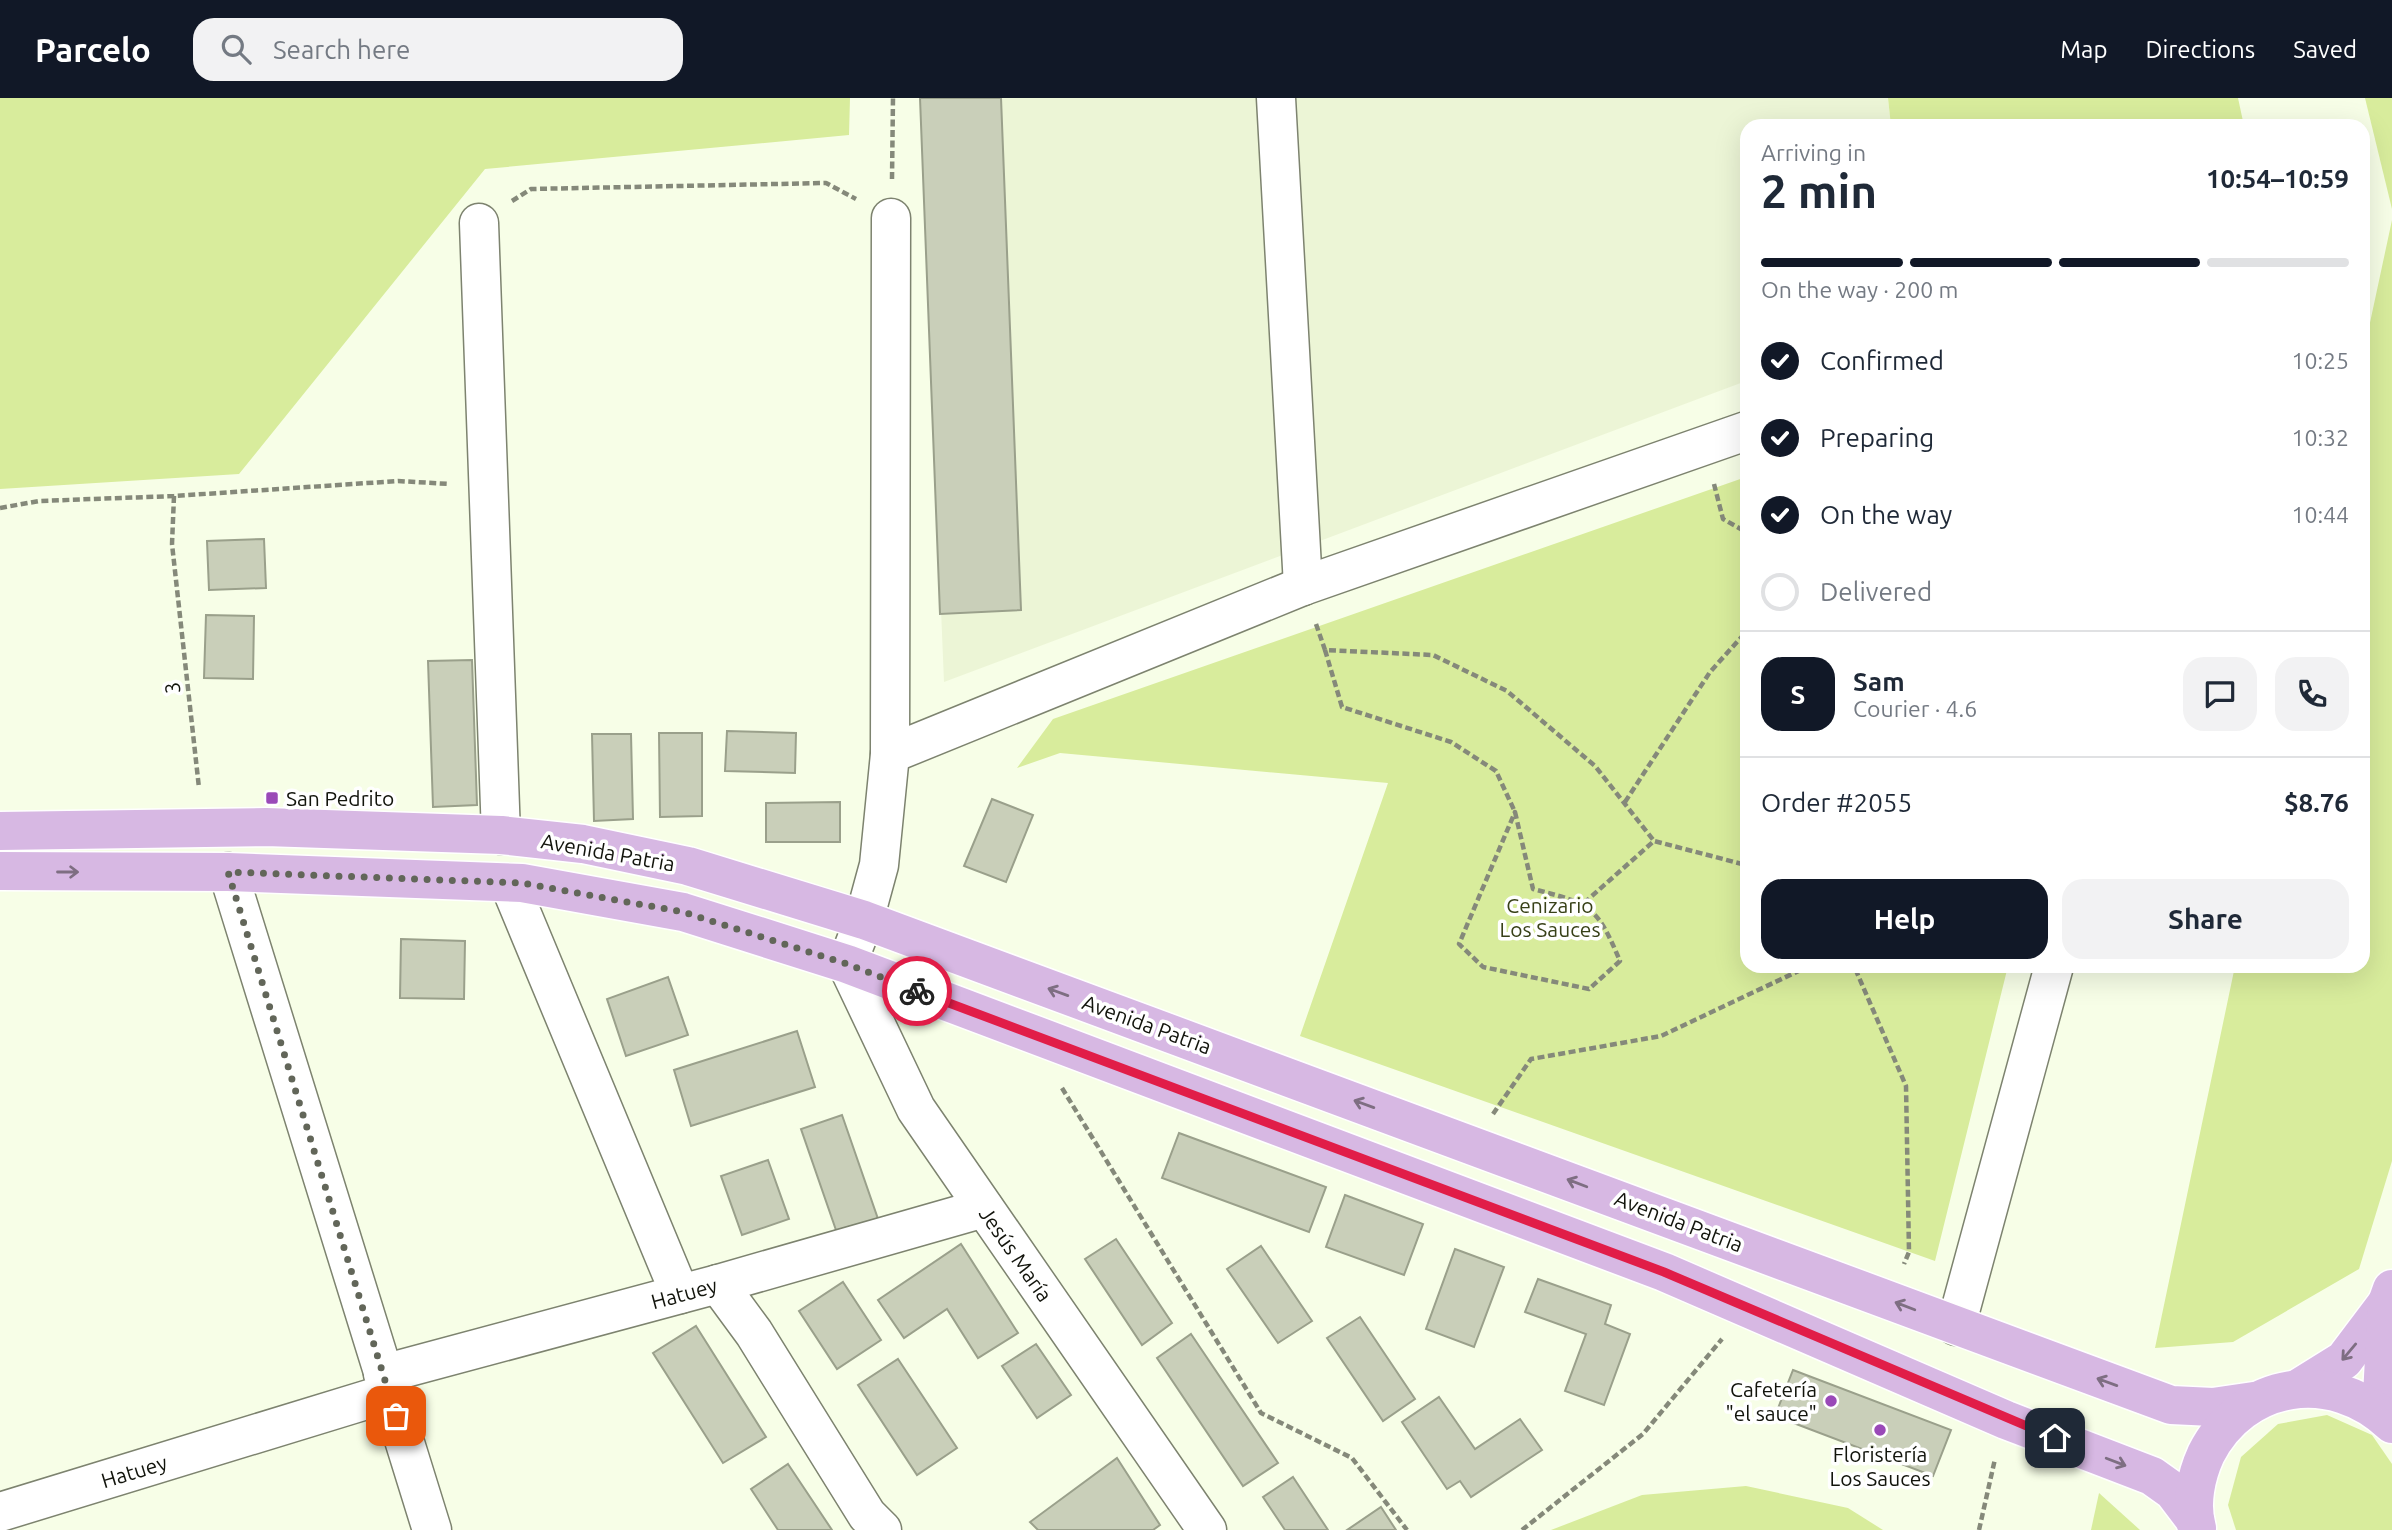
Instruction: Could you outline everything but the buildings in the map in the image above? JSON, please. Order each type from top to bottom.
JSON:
[{"type":"main road","name":"Avenida Patria","points":[[0,831],[266,827],[500,835],[583,844],[688,866],[864,920],[2171,1405],[2213,1407],[2254,1401],[2299,1388]]},
{"type":"main road","points":[[0,872],[228,872],[509,883],[683,912],[847,964],[1664,1272],[2006,1420],[2152,1476],[2173,1492],[2197,1525]]},
{"type":"main road","points":[[2299,1388],[2344,1360],[2389,1296]]},
{"type":"main road","points":[[2299,1388],[2343,1393],[2387,1419],[2389,1296]]},
{"type":"main road","points":[[2197,1525],[2197,1474],[2202,1463],[2218,1431],[2254,1401]]},
{"type":"street","points":[[1276,98],[1303,586]]},
{"type":"street","points":[[847,964],[864,920],[879,865],[890,754],[891,218]]},
{"type":"street","points":[[479,223],[500,835]]},
{"type":"street","points":[[890,754],[1303,586],[1740,433]]},
{"type":"street","points":[[228,872],[432,1530]]},
{"type":"street","points":[[509,883],[680,1294]]},
{"type":"street","name":"Jesús María","points":[[847,964],[916,1109],[1207,1530]]},
{"type":"street","points":[[1956,1326],[2052,973]]},
{"type":"street","name":"Hatuey","points":[[0,1512],[386,1384],[680,1294],[984,1208]]},
{"type":"street","points":[[718,1284],[754,1333],[867,1515],[882,1530]]},
{"type":"path","points":[[479,223],[531,189],[826,183],[891,218],[893,98]]},
{"type":"path","points":[[1704,446],[1723,519],[1740,529]]},
{"type":"path","points":[[0,508],[39,501],[174,496],[398,481],[443,483],[489,494]]},
{"type":"path","name":"3","points":[[174,496],[172,544],[199,789],[215,829]]},
{"type":"path","points":[[1303,586],[1342,707],[1451,742],[1496,771],[1515,812],[1533,888],[1584,903],[1604,923],[1620,961],[1589,989],[1483,967],[1458,944],[1515,812]]},
{"type":"path","points":[[1625,802],[1710,672],[1740,639]]},
{"type":"path","points":[[1325,650],[1433,655],[1507,691],[1595,766],[1654,841],[1740,863]]},
{"type":"path","points":[[1584,903],[1654,841]]},
{"type":"path","points":[[1481,1147],[1496,1106],[1531,1059],[1661,1035],[1795,973]]},
{"type":"path","points":[[1857,973],[1906,1086],[1909,1252],[1891,1301]]},
{"type":"path","points":[[1029,1034],[1261,1413],[1352,1458],[1407,1530]]},
{"type":"path","points":[[1522,1530],[1643,1434],[1747,1308]]},
{"type":"path","points":[[1979,1530],[2006,1420]]},
{"type":"shaded area","points":[[920,98],[1888,98],[1890,119],[1740,119],[1740,383],[944,682]]},
{"type":"green space","points":[[0,98],[850,98],[849,135],[485,169],[239,474],[0,489]]},
{"type":"green space","points":[[1888,98],[2238,98],[2242,119],[1890,119]]},
{"type":"green space","points":[[2365,98],[2392,98],[2392,209]]},
{"type":"green space","points":[[2392,220],[2392,1161],[2359,1269],[2233,1342],[2155,1348],[2234,973],[2370,973],[2370,323]]},
{"type":"green space","name":"Cenizario Los Sauces","points":[[1740,479],[1740,973],[2006,973],[1935,1261],[1300,1036],[1388,783],[1060,753],[1017,768],[1053,719]]},
{"type":"green space","points":[[2327,1415],[2372,1435],[2392,1464],[2392,1530],[2236,1530],[2228,1505],[2241,1457],[2278,1424]]},
{"type":"green space","points":[[1746,1486],[1848,1508],[1883,1530],[1551,1530],[1642,1495]]},
{"type":"green space","points":[[2099,1493],[2140,1530],[2091,1530]]},
{"type":"way so far","points":[[396,1416],[228,872],[522,883],[683,912],[847,964],[917,991]]},
{"type":"place","name":"San Pedrito","points":[[272,798]]},
{"type":"place","name":"Cafetería \"el sauce\"","points":[[1831,1401]]},
{"type":"place","name":"Floristería Los Sauces","points":[[1880,1430]]},
{"type":"route","points":[[917,991],[1664,1272],[2006,1420],[2055,1438]]}]
